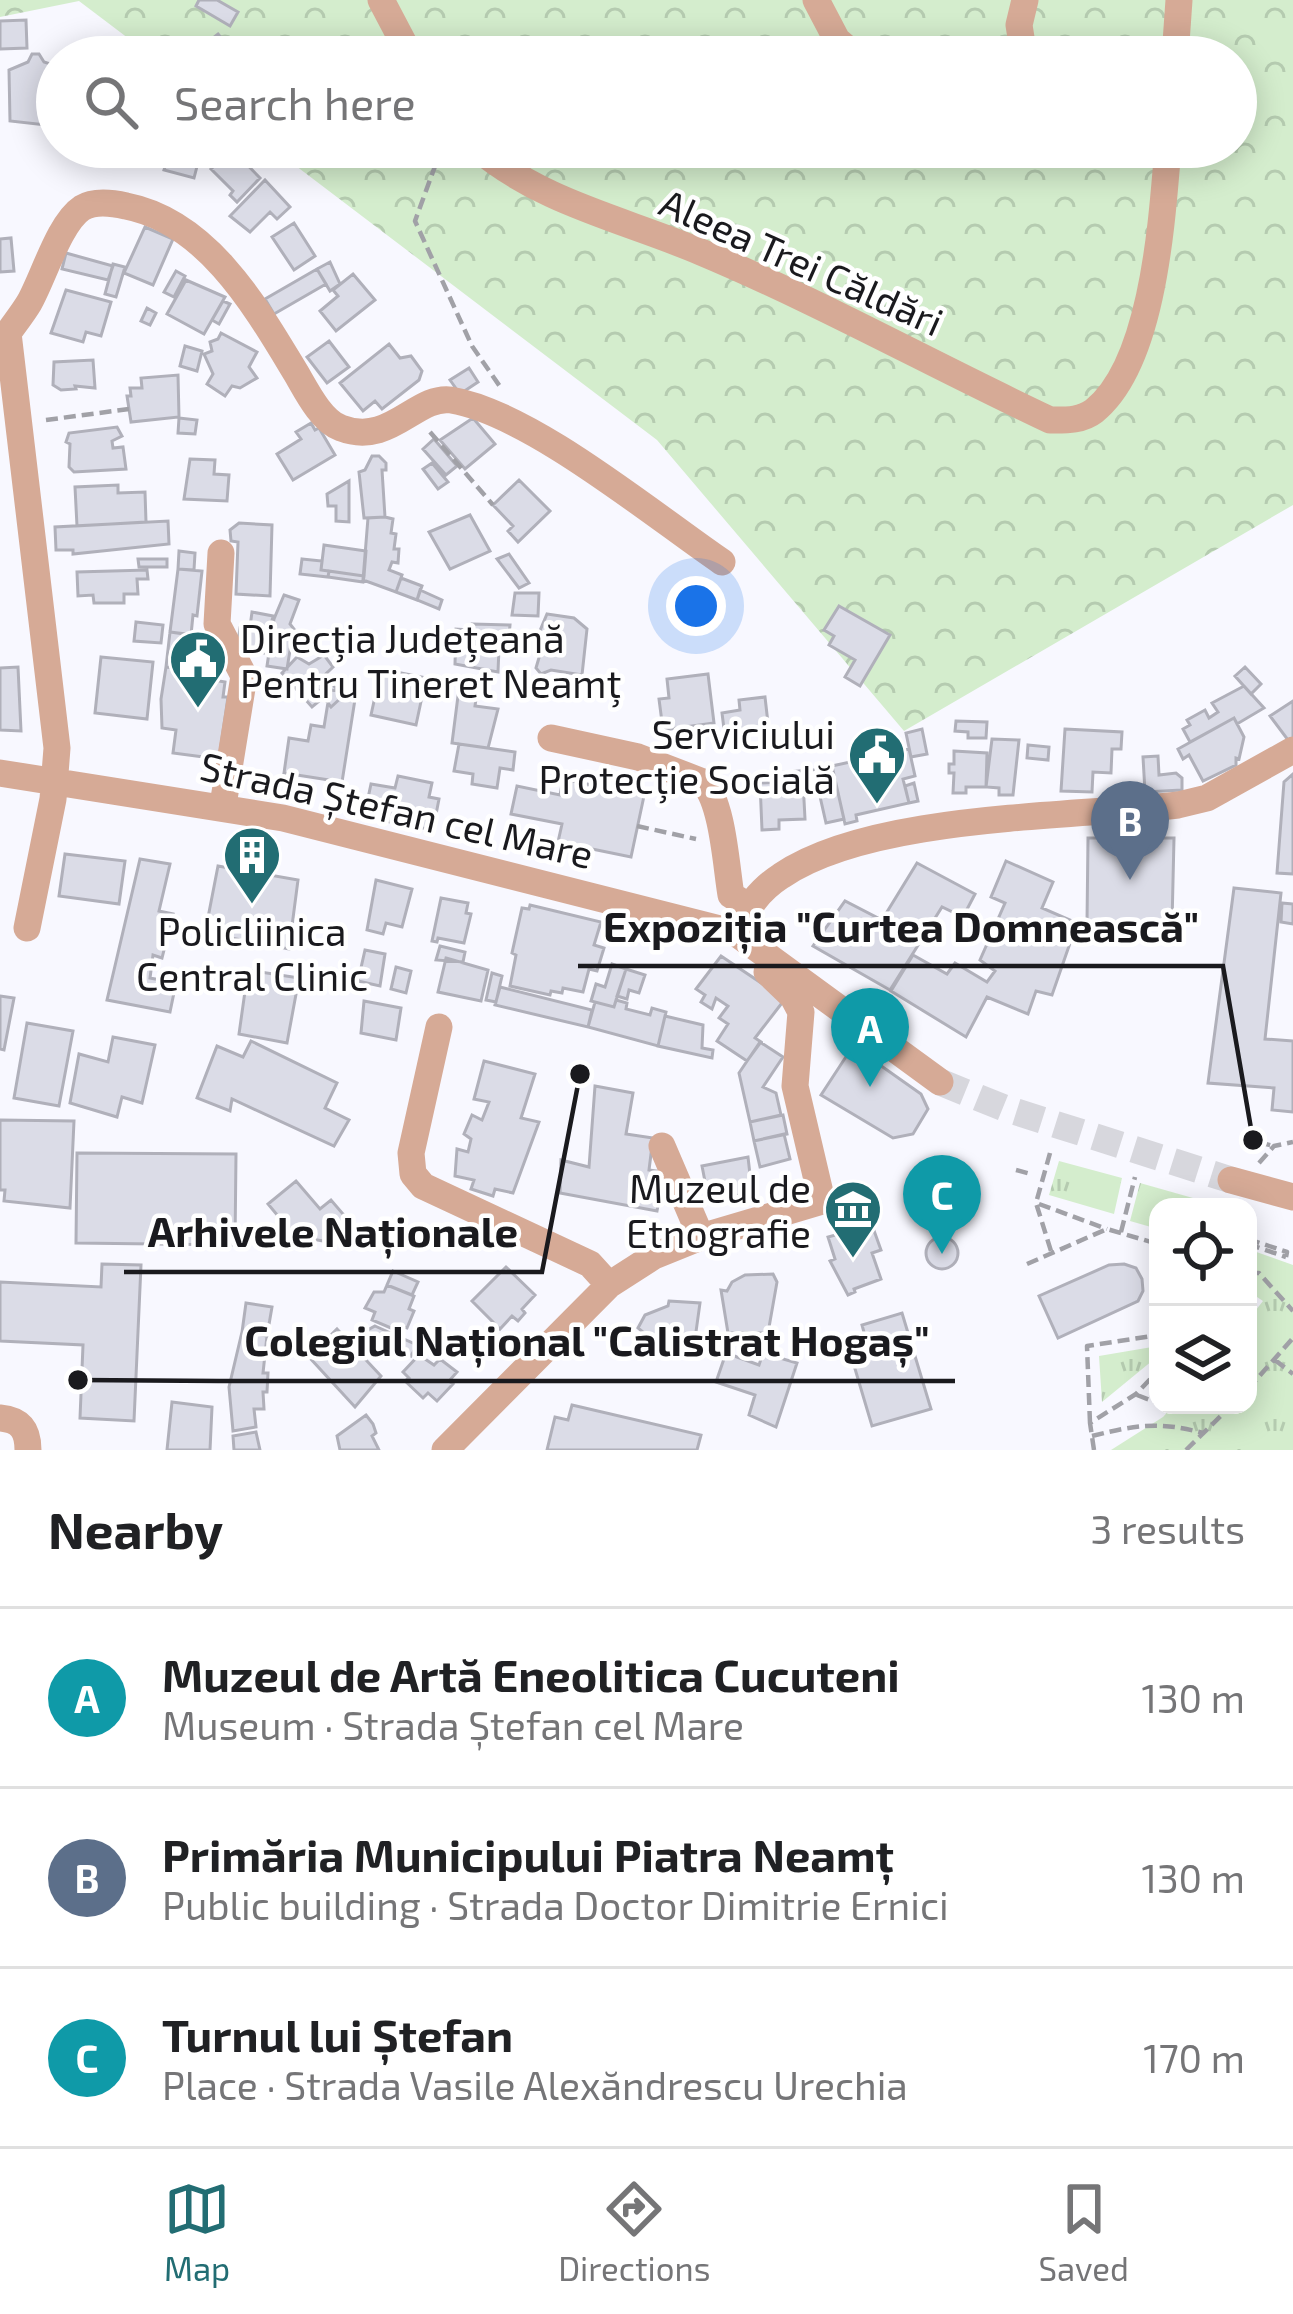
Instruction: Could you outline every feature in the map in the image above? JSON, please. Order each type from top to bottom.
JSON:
[{"type":"street","points":[[381,0],[400,36]]},
{"type":"street","points":[[816,0],[835,36]]},
{"type":"street","points":[[1021,36],[1025,0]]},
{"type":"street","points":[[1176,36],[1179,0]]},
{"type":"street","name":"Aleea Trei Căldări","points":[[502,168],[569,203],[700,252],[1034,413],[1072,421],[1093,412],[1130,361],[1159,245],[1166,168]]},
{"type":"street","points":[[27,928],[56,779],[57,748],[8,333],[81,208],[106,202],[139,209],[174,226],[218,257],[338,428],[364,434],[446,399],[484,410],[518,425],[722,562]]},
{"type":"street","points":[[221,553],[218,624],[244,676],[223,806]]},
{"type":"street","points":[[551,738],[638,757],[703,782],[711,790],[731,895],[748,906]]},
{"type":"street","points":[[445,1450],[609,1285],[654,1256],[701,1237],[822,1202],[795,1086],[801,1012],[793,997],[761,966],[744,938],[748,906],[762,891],[800,864],[869,840],[1208,798],[1293,750]]},
{"type":"street","name":"Strada Ștefan cel Mare","points":[[0,773],[223,806],[509,873],[744,938],[940,1082]]},
{"type":"street","points":[[439,1027],[411,1153],[413,1174],[423,1186],[590,1264],[609,1285]]},
{"type":"street","points":[[662,1146],[701,1237]]},
{"type":"street","points":[[1243,1174],[1293,1197]]},
{"type":"street","points":[[0,1418],[20,1424],[28,1433],[28,1450]]},
{"type":"path","points":[[434,168],[415,221],[472,346],[508,396]]},
{"type":"path","points":[[37,421],[129,409]]},
{"type":"path","points":[[414,414],[493,505]]},
{"type":"path","points":[[637,826],[722,844]]},
{"type":"path","points":[[1241,1138],[1274,1146],[1293,1142]]},
{"type":"path","points":[[1243,1174],[1274,1146]]},
{"type":"path","points":[[1050,1153],[1036,1203],[1052,1252]]},
{"type":"path","points":[[1016,1170],[1031,1174]]},
{"type":"path","points":[[1121,1232],[1135,1177]]},
{"type":"path","points":[[1036,1203],[1149,1241]]},
{"type":"path","points":[[1027,1264],[1107,1229]]},
{"type":"path","points":[[1248,1241],[1287,1252],[1286,1257],[1248,1241]]},
{"type":"path","points":[[1257,1273],[1293,1311]]},
{"type":"path","points":[[1094,1450],[1087,1346],[1149,1337]]},
{"type":"path","points":[[1257,1379],[1293,1338]]},
{"type":"path","points":[[1275,1360],[1293,1374]]},
{"type":"path","points":[[1090,1423],[1149,1380]]},
{"type":"path","points":[[1136,1394],[1149,1399]]},
{"type":"path","points":[[1186,1450],[1223,1414]]},
{"type":"path","points":[[1092,1436],[1167,1423],[1203,1433]]},
{"type":"green space","points":[[0,0],[1293,0],[1293,505],[904,731],[657,440],[299,168],[1257,168],[1257,36],[125,36],[79,1],[0,17]]},
{"type":"green space","points":[[1059,1161],[1122,1178],[1114,1214],[1049,1195]]},
{"type":"green space","points":[[1140,1183],[1193,1198],[1149,1198],[1149,1226],[1130,1221]]},
{"type":"green space","points":[[1257,1252],[1293,1265],[1293,1450],[1111,1450],[1166,1414],[1257,1414],[1257,1309],[1263,1301],[1257,1297]]},
{"type":"green space","points":[[1149,1348],[1149,1363],[1102,1402],[1099,1356]]},
{"type":"building","points":[[199,0],[217,0],[238,12],[230,26],[196,6]]},
{"type":"building","points":[[26,20],[27,48],[0,49],[0,21]]},
{"type":"building","points":[[36,54],[36,124],[10,121],[9,70]]},
{"type":"building","points":[[165,168],[197,168],[194,178]]},
{"type":"building","points":[[250,168],[260,178],[237,202],[230,195],[233,191],[211,169]]},
{"type":"building","points":[[265,180],[290,207],[277,219],[270,212],[250,232],[230,216]]},
{"type":"building","points":[[294,223],[315,256],[294,270],[272,237]]},
{"type":"building","points":[[145,227],[173,239],[153,285],[124,273]]},
{"type":"building","points":[[11,238],[14,271],[0,272],[0,239]]},
{"type":"building","points":[[66,253],[113,266],[108,280],[62,269]]},
{"type":"building","points":[[330,262],[340,284],[330,291],[317,269]]},
{"type":"building","points":[[113,264],[125,267],[116,297],[105,294]]},
{"type":"building","points":[[317,269],[326,284],[274,314],[265,299]]},
{"type":"building","points":[[176,271],[185,276],[174,297],[164,292]]},
{"type":"building","points":[[353,274],[375,300],[336,331],[320,311],[338,296],[333,290]]},
{"type":"building","points":[[186,280],[225,297],[204,334],[167,314]]},
{"type":"building","points":[[66,290],[111,302],[101,336],[86,332],[83,342],[51,333]]},
{"type":"building","points":[[223,301],[230,304],[219,324],[212,320]]},
{"type":"building","points":[[147,308],[156,313],[150,325],[141,321]]},
{"type":"building","points":[[221,333],[257,352],[249,367],[257,378],[240,388],[232,386],[225,396],[207,384],[213,374],[204,354],[212,351],[210,342]]},
{"type":"building","points":[[329,341],[349,367],[327,383],[307,357]]},
{"type":"building","points":[[389,344],[400,358],[411,356],[422,371],[419,380],[382,409],[375,401],[363,411],[340,383]]},
{"type":"building","points":[[185,346],[202,351],[197,371],[180,366]]},
{"type":"building","points":[[93,360],[95,388],[61,390],[53,385],[54,362]]},
{"type":"building","points":[[469,368],[478,382],[460,394],[450,380]]},
{"type":"building","points":[[178,375],[179,417],[131,422],[130,388],[142,388],[141,378]]},
{"type":"building","points":[[179,418],[197,420],[195,434],[178,433]]},
{"type":"building","points":[[473,418],[495,444],[465,469],[440,440]]},
{"type":"building","points":[[311,423],[335,455],[293,480],[277,454],[301,439],[296,432]]},
{"type":"building","points":[[117,427],[122,436],[112,441],[113,448],[123,447],[126,469],[74,472],[69,467],[69,433]]},
{"type":"building","points":[[434,439],[457,466],[446,475],[423,449]]},
{"type":"building","points":[[372,456],[386,463],[382,470],[385,517],[364,518],[359,472]]},
{"type":"building","points":[[190,459],[215,460],[214,474],[229,475],[227,501],[184,499]]},
{"type":"building","points":[[432,463],[448,482],[438,489],[423,469]]},
{"type":"building","points":[[519,480],[550,511],[518,542],[508,531],[513,526],[493,505]]},
{"type":"building","points":[[349,481],[349,522],[336,521],[336,506],[328,506],[327,494]]},
{"type":"building","points":[[118,485],[118,493],[145,492],[146,522],[77,526],[75,487]]},
{"type":"building","points":[[470,515],[490,551],[450,569],[429,532]]},
{"type":"building","points":[[368,518],[393,519],[394,549],[399,549],[398,563],[392,562],[389,570],[402,575],[396,592],[363,580]]},
{"type":"building","points":[[168,521],[169,544],[73,554],[73,550],[56,550],[55,527]]},
{"type":"building","points":[[239,523],[272,525],[270,596],[236,594],[238,542],[231,541],[230,530]]},
{"type":"building","points":[[324,545],[366,551],[364,576],[321,570]]},
{"type":"building","points":[[179,551],[195,553],[194,570],[178,569]]},
{"type":"building","points":[[509,554],[529,583],[519,588],[497,559]]},
{"type":"building","points":[[138,559],[167,559],[167,567],[139,567]]},
{"type":"building","points":[[302,559],[322,561],[321,570],[329,571],[328,577],[300,574]]},
{"type":"building","points":[[178,569],[202,571],[191,635],[170,632]]},
{"type":"building","points":[[147,570],[148,579],[137,579],[138,594],[124,594],[124,603],[94,603],[93,595],[78,596],[77,572]]},
{"type":"building","points":[[329,571],[364,576],[363,582],[328,577]]},
{"type":"building","points":[[401,578],[422,586],[417,600],[396,592]]},
{"type":"building","points":[[420,590],[442,600],[439,609],[417,600]]},
{"type":"building","points":[[515,593],[539,593],[538,616],[512,615]]},
{"type":"building","points":[[284,595],[299,600],[290,624],[297,633],[293,632],[287,669],[267,666],[274,619]]},
{"type":"building","points":[[839,606],[890,635],[860,686],[845,677],[855,660],[829,645],[834,636],[824,630]]},
{"type":"building","points":[[252,612],[273,616],[270,629],[250,627]]},
{"type":"building","points":[[547,614],[574,618],[587,629],[582,675],[551,670],[541,674],[536,668],[543,644],[539,633]]},
{"type":"building","points":[[136,622],[163,625],[161,643],[134,641]]},
{"type":"building","points":[[472,624],[510,625],[508,648],[499,648],[498,672],[455,664],[456,629],[471,630]]},
{"type":"building","points":[[240,628],[268,633],[265,653],[237,649]]},
{"type":"building","points":[[170,632],[195,635],[191,671],[166,667]]},
{"type":"building","points":[[324,655],[333,667],[314,685],[324,697],[312,707],[282,673],[297,657],[309,664]]},
{"type":"building","points":[[101,657],[153,662],[147,719],[95,713]]},
{"type":"building","points":[[18,667],[21,731],[0,730],[0,668]]},
{"type":"building","points":[[166,667],[208,673],[207,679],[225,682],[223,697],[228,697],[219,759],[173,753],[176,730],[162,728]]},
{"type":"building","points":[[1245,667],[1261,684],[1251,694],[1235,676]]},
{"type":"building","points":[[381,669],[426,678],[416,725],[371,715]]},
{"type":"building","points":[[708,674],[714,723],[663,730],[659,699],[669,698],[667,679]]},
{"type":"building","points":[[325,676],[343,696],[331,707],[314,685]]},
{"type":"building","points":[[1244,686],[1264,708],[1190,742],[1183,729],[1190,725],[1187,720],[1205,710],[1209,718],[1218,712],[1212,703]]},
{"type":"building","points":[[330,690],[356,693],[342,782],[284,773],[289,738],[308,741],[311,725],[324,727]]},
{"type":"building","points":[[458,696],[476,699],[475,706],[498,709],[488,748],[452,743]]},
{"type":"building","points":[[765,697],[769,732],[725,737],[722,713],[740,710],[739,700]]},
{"type":"building","points":[[1293,701],[1293,737],[1288,740],[1270,716]]},
{"type":"building","points":[[1234,718],[1244,737],[1239,759],[1203,781],[1189,755],[1183,759],[1178,749]]},
{"type":"building","points":[[956,721],[987,722],[986,738],[968,738],[968,732],[955,731]]},
{"type":"building","points":[[922,729],[927,754],[911,757],[906,733]]},
{"type":"building","points":[[1065,729],[1122,732],[1121,749],[1112,749],[1111,773],[1093,772],[1092,792],[1061,791]]},
{"type":"building","points":[[992,739],[1019,740],[1013,795],[999,795],[999,788],[986,787]]},
{"type":"building","points":[[459,744],[515,752],[513,770],[500,768],[497,788],[472,784],[473,774],[454,771]]},
{"type":"building","points":[[1028,745],[1049,747],[1048,760],[1027,758]]},
{"type":"building","points":[[909,749],[915,776],[903,779],[909,803],[856,815],[857,821],[845,824],[832,766]]},
{"type":"building","points":[[954,751],[987,753],[986,787],[953,793],[954,773],[949,773],[949,764],[954,764]]},
{"type":"building","points":[[1158,756],[1159,775],[1176,773],[1182,778],[1182,790],[1145,792],[1143,757]]},
{"type":"building","points":[[832,766],[844,819],[826,823],[814,770]]},
{"type":"building","points":[[800,771],[800,781],[776,783],[776,773]]},
{"type":"building","points":[[1293,774],[1293,874],[1277,873],[1284,782]]},
{"type":"building","points":[[398,776],[432,783],[429,797],[439,799],[433,830],[364,817],[371,784],[395,788]]},
{"type":"building","points":[[563,779],[644,796],[631,857],[558,842],[562,824],[511,814],[517,786],[560,795]]},
{"type":"building","points":[[803,781],[805,819],[779,820],[779,829],[762,830],[760,783]]},
{"type":"building","points":[[914,783],[918,801],[909,803],[905,786]]},
{"type":"building","points":[[1088,838],[1174,838],[1172,924],[1087,923]]},
{"type":"building","points":[[65,854],[125,861],[119,904],[59,896]]},
{"type":"building","points":[[140,859],[170,864],[159,911],[173,914],[162,958],[153,955],[150,978],[176,983],[170,1012],[107,1000]]},
{"type":"building","points":[[1006,861],[1053,882],[1042,908],[1077,923],[1052,995],[1036,991],[1028,1014],[987,997],[966,1037],[891,991],[913,955],[947,974],[955,963],[987,982],[995,971],[980,960],[1005,903],[991,897]]},
{"type":"building","points":[[917,863],[975,894],[963,917],[942,907],[890,990],[813,946],[845,901],[882,920]]},
{"type":"building","name":"Policliinica Central Clinic","points":[[218,866],[298,880],[289,949],[205,933]]},
{"type":"building","points":[[376,880],[412,889],[402,927],[386,923],[383,934],[367,930]]},
{"type":"building","points":[[1234,888],[1281,893],[1265,1039],[1293,1041],[1293,1112],[1272,1110],[1274,1088],[1208,1083]]},
{"type":"building","points":[[441,898],[468,903],[466,913],[471,914],[464,943],[432,941]]},
{"type":"building","points":[[1282,903],[1293,904],[1293,924],[1281,922]]},
{"type":"building","points":[[530,905],[601,922],[594,945],[604,948],[597,971],[589,969],[583,992],[563,988],[562,993],[551,991],[550,995],[510,986],[522,908]]},
{"type":"building","points":[[440,946],[465,952],[463,962],[436,960]]},
{"type":"building","points":[[365,950],[385,954],[380,986],[358,981]]},
{"type":"building","points":[[721,956],[785,999],[755,1038],[761,1042],[747,1061],[717,1041],[728,1024],[719,1018],[728,1006],[716,998],[712,1009],[701,1002],[705,995],[696,989]]},
{"type":"building","points":[[446,958],[488,970],[481,1001],[438,992]]},
{"type":"building","points":[[612,964],[626,969],[614,1007],[591,1001],[596,984],[605,987]]},
{"type":"building","points":[[396,967],[411,971],[406,993],[391,989]]},
{"type":"building","points":[[626,969],[645,975],[639,993],[629,990],[627,999],[617,996]]},
{"type":"building","points":[[248,970],[299,978],[287,1043],[239,1034]]},
{"type":"building","points":[[492,973],[502,976],[496,1002],[486,1000]]},
{"type":"building","points":[[500,987],[592,1010],[588,1027],[495,1005]]},
{"type":"building","points":[[0,996],[14,998],[4,1050],[0,1049]]},
{"type":"building","points":[[616,1000],[627,1003],[626,1009],[650,1015],[652,1008],[666,1012],[658,1046],[588,1027],[595,1002],[614,1007]]},
{"type":"building","points":[[364,1001],[401,1008],[396,1040],[361,1033]]},
{"type":"building","points":[[665,1016],[703,1025],[702,1048],[713,1050],[712,1058],[658,1046]]},
{"type":"building","points":[[27,1023],[73,1031],[59,1106],[14,1098]]},
{"type":"building","points":[[113,1037],[155,1045],[142,1103],[122,1097],[117,1117],[70,1103],[79,1054],[108,1062]]},
{"type":"building","points":[[251,1041],[337,1083],[325,1108],[349,1120],[334,1146],[232,1099],[230,1111],[197,1098],[217,1046],[243,1057]]},
{"type":"building","points":[[760,1042],[783,1057],[763,1087],[776,1093],[781,1115],[750,1122],[739,1073]]},
{"type":"building","points":[[853,1046],[921,1094],[928,1109],[913,1134],[893,1138],[821,1095]]},
{"type":"building","points":[[484,1061],[535,1074],[521,1118],[539,1122],[513,1193],[495,1189],[493,1196],[471,1189],[474,1180],[455,1176],[457,1149],[468,1152],[471,1139],[464,1134],[472,1115],[482,1120],[489,1102],[474,1099]]},
{"type":"building","points":[[595,1086],[633,1093],[626,1134],[653,1138],[649,1170],[664,1172],[657,1211],[560,1193],[561,1160],[589,1167]]},
{"type":"building","points":[[783,1115],[787,1134],[754,1141],[750,1122]]},
{"type":"building","points":[[0,1120],[74,1121],[70,1208],[4,1201]]},
{"type":"building","points":[[784,1134],[790,1159],[760,1167],[754,1141]]},
{"type":"building","points":[[77,1153],[236,1154],[235,1245],[76,1243]]},
{"type":"building","points":[[748,1157],[752,1192],[709,1202],[702,1166]]},
{"type":"building","points":[[296,1181],[320,1209],[331,1200],[355,1228],[330,1249],[312,1239],[303,1246],[268,1204]]},
{"type":"building","name":"Muzeul de Etnografie","points":[[872,1225],[881,1250],[872,1253],[881,1279],[848,1295],[830,1261],[835,1259],[828,1237]]},
{"type":"building","points":[[942,1237],[953,1242],[958,1253],[953,1264],[942,1269],[931,1264],[926,1253],[931,1242]]},
{"type":"building","points":[[102,1264],[141,1265],[134,1421],[80,1418],[83,1345],[0,1341],[0,1282],[101,1287]]},
{"type":"building","points":[[1109,1265],[1136,1268],[1142,1279],[1138,1301],[1058,1338],[1039,1296]]},
{"type":"building","points":[[506,1267],[535,1295],[518,1321],[512,1316],[500,1329],[472,1301]]},
{"type":"building","points":[[393,1271],[418,1282],[412,1295],[387,1285]]},
{"type":"building","points":[[773,1274],[777,1282],[768,1333],[728,1333],[721,1290],[727,1291],[745,1275]]},
{"type":"building","points":[[387,1285],[414,1296],[407,1328],[401,1326],[398,1331],[372,1320],[375,1312],[365,1308],[374,1292],[384,1292]]},
{"type":"building","points":[[669,1301],[700,1303],[695,1339],[683,1338],[680,1355],[643,1351],[644,1333],[638,1328],[645,1315],[668,1306]]},
{"type":"building","points":[[246,1303],[272,1307],[267,1336],[242,1332]]},
{"type":"building","points":[[902,1313],[931,1409],[872,1426],[850,1352],[868,1347],[862,1325]]},
{"type":"building","points":[[375,1326],[417,1345],[411,1356],[383,1342],[373,1349],[364,1332]]},
{"type":"building","points":[[337,1329],[381,1376],[355,1407],[309,1357]]},
{"type":"building","points":[[242,1332],[267,1336],[263,1373],[268,1373],[267,1392],[263,1392],[264,1409],[254,1409],[256,1427],[233,1431],[229,1387]]},
{"type":"building","points":[[726,1353],[759,1365],[763,1353],[797,1363],[776,1427],[749,1415],[755,1395],[716,1382]]},
{"type":"building","points":[[419,1355],[434,1365],[440,1359],[457,1372],[437,1401],[428,1393],[423,1398],[405,1381],[409,1378],[403,1372]]},
{"type":"building","points":[[172,1402],[212,1407],[210,1450],[167,1450]]},
{"type":"building","points":[[572,1405],[701,1435],[697,1450],[547,1450],[555,1417],[568,1420]]},
{"type":"building","points":[[366,1415],[379,1450],[340,1450],[337,1436]]},
{"type":"building","points":[[256,1432],[260,1450],[234,1450],[233,1436]]},
{"type":"tunnel","points":[[940,1082],[1004,1108],[1231,1180]]},
{"type":"place","name":"Direcţia Judeţeană Pentru Tineret Neamţ","points":[[198,710]]},
{"type":"place","name":"Serviciului Protecţie Socială","points":[[877,806]]},
{"type":"place","name":"Primăria Municipului Piatra Neamț","points":[[1130,880]]},
{"type":"place","name":"Policliinica Central Clinic","points":[[252,906]]},
{"type":"place","name":"Arhivele Naționale","points":[[580,1074]]},
{"type":"place","name":"Muzeul de Artă Eneolitica Cucuteni","points":[[870,1087]]},
{"type":"place","name":"Expoziția \"Curtea Domnească\"","points":[[1253,1140]]},
{"type":"place","name":"Turnul lui Ștefan","points":[[942,1254]]},
{"type":"place","name":"Muzeul de Etnografie","points":[[853,1260]]},
{"type":"place","name":"Colegiul Național \"Calistrat Hogaș\"","points":[[78,1380]]}]
